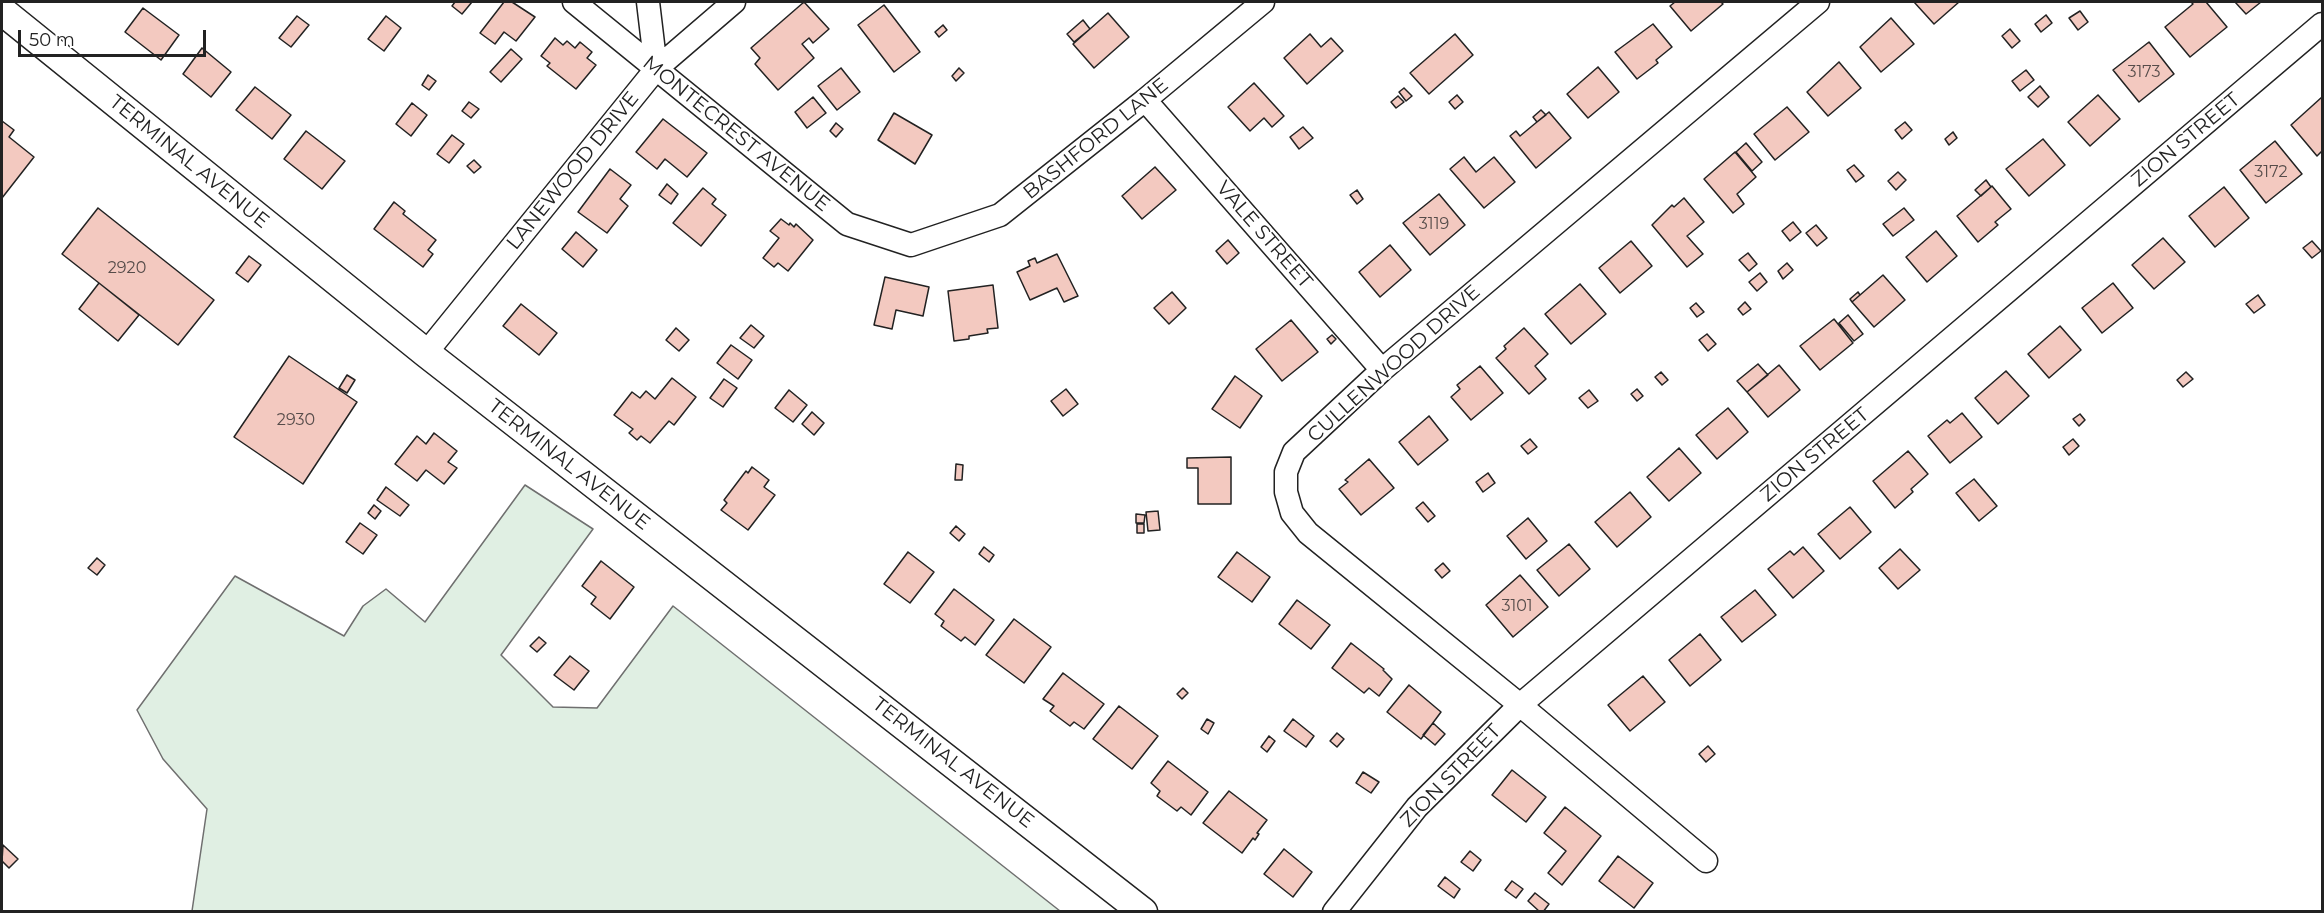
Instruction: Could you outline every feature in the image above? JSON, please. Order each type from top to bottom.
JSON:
[{"type":"street","name":"MONTECREST AVENUE","points":[[574,2],[847,224],[911,245]]},
{"type":"street","points":[[648,2],[656,69]]},
{"type":"street","name":"LANEWOOD DRIVE","points":[[426,353],[656,69],[734,2]]},
{"type":"street","name":"BASHFORD LANE","points":[[911,245],[1000,215],[1145,100],[1263,2]]},
{"type":"street","name":"CULLENWOOD DRIVE","points":[[1706,861],[1520,705],[1308,533],[1292,513],[1286,492],[1286,472],[1294,452],[1382,370],[1818,2]]},
{"type":"street","name":"TERMINAL AVENUE","points":[[2,10],[426,353],[1143,912]]},
{"type":"street","name":"ZION STREET","points":[[1334,912],[1417,807],[1520,705],[2322,24]]},
{"type":"street","name":"VALE STREET","points":[[1145,100],[1382,370]]},
{"type":"green space","points":[[525,485],[593,529],[501,655],[553,707],[597,708],[673,606],[1060,911],[192,911],[207,809],[163,759],[137,710],[235,576],[344,636],[363,606],[386,589],[425,622]]},
{"type":"building","points":[[455,2],[472,2],[462,14],[452,6]]},
{"type":"building","points":[[504,2],[512,2],[535,17],[516,41],[504,32],[495,44],[480,33]]},
{"type":"building","points":[[804,2],[829,29],[813,43],[809,38],[802,44],[814,58],[778,90],[755,64],[760,58],[751,48]]},
{"type":"building","points":[[1675,2],[1721,2],[1723,4],[1691,31],[1670,6]]},
{"type":"building","points":[[1914,2],[1959,2],[1934,24]]},
{"type":"building","points":[[2191,2],[2206,2],[2227,27],[2190,57],[2165,27],[2193,4]]},
{"type":"building","points":[[2235,2],[2261,2],[2246,14]]},
{"type":"building","points":[[884,5],[920,52],[894,72],[858,25]]},
{"type":"building","points":[[143,8],[179,35],[161,60],[125,32]]},
{"type":"building","points":[[2080,11],[2088,22],[2078,30],[2069,18]]},
{"type":"building","points":[[1108,13],[1129,37],[1094,68],[1073,44]]},
{"type":"building","points":[[2046,15],[2052,23],[2041,32],[2035,24]]},
{"type":"building","points":[[297,16],[309,25],[291,47],[279,38]]},
{"type":"building","points":[[386,16],[401,28],[384,51],[368,39]]},
{"type":"building","points":[[1891,18],[1914,44],[1881,72],[1860,47]]},
{"type":"building","points":[[1083,20],[1090,29],[1074,42],[1067,34]]},
{"type":"building","points":[[1653,24],[1672,47],[1656,60],[1658,63],[1637,79],[1615,52]]},
{"type":"building","points":[[943,25],[947,30],[939,37],[935,32]]},
{"type":"building","points":[[2010,29],[2020,41],[2012,48],[2002,36]]},
{"type":"building","points":[[1310,34],[1321,47],[1331,38],[1343,51],[1307,84],[1284,58]]},
{"type":"building","points":[[1455,34],[1473,55],[1429,94],[1410,73]]},
{"type":"building","points":[[555,38],[563,45],[567,41],[575,48],[580,42],[592,52],[587,58],[596,65],[576,89],[547,66],[550,63],[541,56]]},
{"type":"building","points":[[2149,42],[2174,74],[2139,102],[2113,70]]},
{"type":"building","points":[[202,48],[231,72],[211,97],[183,74]]},
{"type":"building","points":[[511,49],[522,59],[501,82],[490,72]]},
{"type":"building","points":[[1839,62],[1861,88],[1828,116],[1807,92]]},
{"type":"building","points":[[1598,67],[1619,92],[1588,118],[1567,94]]},
{"type":"building","points":[[841,68],[860,92],[837,110],[818,86]]},
{"type":"building","points":[[959,68],[964,73],[956,81],[952,76]]},
{"type":"building","points":[[2026,70],[2034,80],[2020,91],[2012,81]]},
{"type":"building","points":[[428,75],[436,81],[429,90],[422,85]]},
{"type":"building","points":[[1254,83],[1284,116],[1272,127],[1264,118],[1250,131],[1228,107]]},
{"type":"building","points":[[2040,86],[2049,97],[2038,107],[2028,97]]},
{"type":"building","points":[[255,87],[291,115],[272,139],[236,110]]},
{"type":"building","points":[[1404,88],[1412,96],[1406,101],[1399,92]]},
{"type":"building","points":[[1457,95],[1463,102],[1455,109],[1449,102]]},
{"type":"building","points":[[2098,95],[2120,119],[2090,146],[2068,122]]},
{"type":"building","points":[[1398,96],[1404,102],[1396,108],[1391,102]]},
{"type":"building","points":[[813,97],[826,113],[807,128],[795,112]]},
{"type":"building","points":[[2322,97],[2322,151],[2317,156],[2291,125]]},
{"type":"building","points":[[469,102],[479,109],[471,118],[462,111]]},
{"type":"building","points":[[412,103],[427,115],[411,136],[396,124]]},
{"type":"building","points":[[1787,107],[1809,132],[1775,160],[1754,134]]},
{"type":"building","points":[[1541,110],[1546,115],[1537,122],[1533,117]]},
{"type":"building","points":[[1549,112],[1571,138],[1536,168],[1510,136],[1516,131],[1520,136]]},
{"type":"building","points":[[894,113],[932,135],[915,164],[878,140]]},
{"type":"building","points":[[663,119],[707,153],[687,177],[665,159],[657,169],[636,152]]},
{"type":"building","points":[[2,121],[14,130],[9,137],[34,157],[2,198]]},
{"type":"building","points":[[1905,122],[1912,130],[1902,139],[1895,130]]},
{"type":"building","points":[[836,123],[843,129],[836,137],[830,131]]},
{"type":"building","points":[[1303,127],[1313,138],[1299,149],[1290,137]]},
{"type":"building","points":[[306,131],[345,161],[322,189],[284,159]]},
{"type":"building","points":[[1953,132],[1957,138],[1949,145],[1945,139]]},
{"type":"building","points":[[452,135],[464,144],[449,163],[437,154]]},
{"type":"building","points":[[2043,139],[2065,165],[2029,196],[2006,169]]},
{"type":"building","points":[[2275,141],[2302,174],[2266,203],[2240,170]]},
{"type":"building","points":[[1746,143],[1762,162],[1752,171],[1736,152]]},
{"type":"building","points":[[1735,152],[1756,177],[1737,194],[1744,204],[1733,213],[1704,179]]},
{"type":"building","points":[[1464,157],[1476,172],[1494,157],[1515,182],[1484,208],[1450,169]]},
{"type":"building","points":[[474,160],[481,167],[474,173],[467,166]]},
{"type":"building","points":[[1854,165],[1864,176],[1856,182],[1847,170]]},
{"type":"building","points":[[1155,167],[1176,190],[1142,219],[1122,196]]},
{"type":"building","points":[[610,169],[631,185],[620,199],[628,206],[607,233],[578,212]]},
{"type":"building","points":[[1898,172],[1906,180],[1896,190],[1888,181]]},
{"type":"building","points":[[1986,180],[1991,187],[1981,196],[1975,190]]},
{"type":"building","points":[[667,184],[678,194],[671,204],[659,195]]},
{"type":"building","points":[[1992,186],[2011,209],[1995,222],[1998,225],[1978,242],[1957,216]]},
{"type":"building","points":[[2224,187],[2249,218],[2215,247],[2189,216]]},
{"type":"building","points":[[703,188],[716,199],[712,204],[726,215],[701,246],[673,223]]},
{"type":"building","points":[[1357,190],[1363,199],[1357,204],[1350,195]]},
{"type":"building","points":[[1439,194],[1465,225],[1430,255],[1403,223]]},
{"type":"building","points":[[1684,198],[1704,222],[1687,236],[1703,254],[1687,267],[1652,225],[1672,205],[1674,207]]},
{"type":"building","points":[[394,202],[405,211],[403,214],[436,240],[428,250],[433,254],[423,267],[374,229]]},
{"type":"building","points":[[98,208],[214,300],[178,345],[62,254]]},
{"type":"building","points":[[1904,208],[1914,220],[1893,236],[1883,224]]},
{"type":"building","points":[[781,219],[794,227],[796,224],[813,240],[788,271],[778,263],[774,267],[763,258],[779,238],[770,231]]},
{"type":"building","points":[[1793,222],[1801,232],[1790,241],[1782,231]]},
{"type":"building","points":[[1816,225],[1827,238],[1817,246],[1806,233]]},
{"type":"building","points":[[1936,231],[1957,256],[1927,282],[1906,257]]},
{"type":"building","points":[[576,232],[597,250],[583,267],[562,249]]},
{"type":"building","points":[[2163,238],[2185,262],[2154,289],[2132,265]]},
{"type":"building","points":[[1228,240],[1239,253],[1227,264],[1216,251]]},
{"type":"building","points":[[1631,241],[1652,266],[1620,293],[1599,268]]},
{"type":"building","points":[[2312,241],[2321,251],[2312,258],[2303,248]]},
{"type":"building","points":[[1390,245],[1411,270],[1380,297],[1359,272]]},
{"type":"building","points":[[1748,253],[1757,264],[1749,271],[1739,260]]},
{"type":"building","points":[[1057,254],[1078,296],[1064,302],[1057,288],[1030,300],[1017,272],[1030,266],[1028,261],[1035,258],[1037,263]]},
{"type":"building","points":[[249,256],[261,265],[248,282],[236,273]]},
{"type":"building","points":[[1787,263],[1793,270],[1783,279],[1778,271]]},
{"type":"building","points":[[1760,273],[1767,282],[1757,291],[1749,282]]},
{"type":"building","points":[[1883,275],[1905,300],[1874,327],[1852,302]]},
{"type":"building","points":[[885,277],[929,287],[923,316],[896,310],[892,329],[874,325]]},
{"type":"building","points":[[99,283],[139,315],[118,341],[79,309]]},
{"type":"building","points":[[2113,283],[2133,308],[2102,333],[2082,308]]},
{"type":"building","points":[[1580,284],[1606,314],[1571,344],[1545,314]]},
{"type":"building","points":[[993,285],[998,328],[987,329],[988,333],[969,336],[969,339],[954,341],[948,291]]},
{"type":"building","points":[[1172,292],[1186,308],[1169,324],[1154,308]]},
{"type":"building","points":[[1858,292],[1860,295],[1852,302],[1850,299]]},
{"type":"building","points":[[2258,295],[2265,305],[2254,313],[2246,304]]},
{"type":"building","points":[[1745,302],[1751,309],[1743,315],[1738,309]]},
{"type":"building","points":[[1696,303],[1704,312],[1697,317],[1690,308]]},
{"type":"building","points":[[521,304],[557,333],[539,355],[503,326]]},
{"type":"building","points":[[1848,315],[1863,334],[1854,341],[1839,323]]},
{"type":"building","points":[[1834,319],[1853,343],[1820,370],[1800,346]]},
{"type":"building","points":[[1291,320],[1318,352],[1282,381],[1256,349]]},
{"type":"building","points":[[751,325],[764,336],[754,348],[740,338]]},
{"type":"building","points":[[2060,326],[2081,350],[2049,378],[2028,354]]},
{"type":"building","points":[[676,328],[689,340],[679,351],[666,340]]},
{"type":"building","points":[[1524,328],[1548,354],[1535,366],[1546,379],[1529,394],[1496,358],[1506,349],[1504,346]]},
{"type":"building","points":[[1707,334],[1716,344],[1708,351],[1699,340]]},
{"type":"building","points":[[1332,335],[1336,339],[1331,344],[1327,339]]},
{"type":"building","points":[[731,345],[752,360],[738,379],[717,363]]},
{"type":"building","points":[[289,356],[357,402],[303,484],[234,437]]},
{"type":"building","points":[[1758,364],[1768,375],[1747,392],[1737,381]]},
{"type":"building","points":[[1779,365],[1800,390],[1768,417],[1747,392]]},
{"type":"building","points":[[1480,366],[1503,393],[1471,420],[1451,397],[1460,389],[1457,385]]},
{"type":"building","points":[[2006,371],[2029,396],[1998,424],[1975,398]]},
{"type":"building","points":[[1661,372],[1668,380],[1662,385],[1655,377]]},
{"type":"building","points":[[2186,372],[2193,379],[2183,387],[2177,380]]},
{"type":"building","points":[[347,375],[355,380],[347,393],[339,388]]},
{"type":"building","points":[[1235,376],[1262,396],[1240,428],[1212,409]]},
{"type":"building","points":[[672,378],[696,397],[674,425],[669,421],[650,443],[641,436],[637,440],[629,433],[633,429],[614,415],[632,392],[640,398],[646,391],[655,399]]},
{"type":"building","points":[[724,379],[737,388],[723,407],[710,398]]},
{"type":"building","points":[[1066,389],[1078,404],[1063,416],[1051,401]]},
{"type":"building","points":[[1637,389],[1643,396],[1637,401],[1631,394]]},
{"type":"building","points":[[789,390],[807,405],[793,422],[775,408]]},
{"type":"building","points":[[1589,390],[1598,401],[1588,408],[1579,398]]},
{"type":"building","points":[[1728,408],[1748,432],[1717,459],[1696,435]]},
{"type":"building","points":[[812,412],[824,423],[814,435],[802,424]]},
{"type":"building","points":[[1962,413],[1982,437],[1950,463],[1928,436],[1947,420],[1950,423]]},
{"type":"building","points":[[2080,414],[2085,420],[2079,426],[2073,419]]},
{"type":"building","points":[[1429,416],[1448,440],[1418,465],[1399,442]]},
{"type":"building","points":[[434,433],[457,451],[448,462],[457,468],[444,484],[426,470],[417,481],[395,464],[417,436],[426,444]]},
{"type":"building","points":[[1530,439],[1537,447],[1528,454],[1521,446]]},
{"type":"building","points":[[2073,439],[2079,446],[2069,455],[2063,447]]},
{"type":"building","points":[[1679,448],[1701,473],[1669,501],[1647,477]]},
{"type":"building","points":[[1908,451],[1928,474],[1895,508],[1873,481]]},
{"type":"building","points":[[1231,457],[1231,504],[1198,504],[1198,468],[1187,468],[1187,458]]},
{"type":"building","points":[[1369,459],[1394,488],[1361,515],[1339,489],[1348,482],[1345,480]]},
{"type":"building","points":[[956,464],[963,465],[962,480],[955,480]]},
{"type":"building","points":[[752,467],[769,480],[764,487],[775,495],[748,530],[721,510],[727,503],[724,500],[746,471],[748,473]]},
{"type":"building","points":[[1488,473],[1495,483],[1483,492],[1476,482]]},
{"type":"building","points":[[1974,479],[1997,506],[1979,521],[1956,493]]},
{"type":"building","points":[[386,487],[409,505],[400,516],[377,500]]},
{"type":"building","points":[[1630,492],[1651,517],[1617,547],[1595,522]]},
{"type":"building","points":[[1423,502],[1435,516],[1428,522],[1416,508]]},
{"type":"building","points":[[374,505],[381,511],[375,519],[368,513]]},
{"type":"building","points":[[1850,507],[1871,532],[1840,559],[1818,534]]},
{"type":"building","points":[[1158,511],[1160,530],[1148,531],[1146,512]]},
{"type":"building","points":[[1136,514],[1145,515],[1144,523],[1136,523]]},
{"type":"building","points":[[1528,518],[1547,541],[1526,559],[1507,536]]},
{"type":"building","points":[[360,523],[377,535],[363,554],[346,542]]},
{"type":"building","points":[[1137,524],[1144,524],[1144,533],[1137,533]]},
{"type":"building","points":[[956,526],[965,534],[959,541],[950,533]]},
{"type":"building","points":[[1569,544],[1590,569],[1559,596],[1537,570]]},
{"type":"building","points":[[984,547],[994,555],[989,562],[979,554]]},
{"type":"building","points":[[1803,547],[1824,571],[1793,598],[1768,569],[1790,551],[1794,555]]},
{"type":"building","points":[[1900,549],[1920,570],[1898,589],[1879,568]]},
{"type":"building","points":[[908,552],[934,572],[910,603],[884,584]]},
{"type":"building","points":[[1237,552],[1270,577],[1252,602],[1218,577]]},
{"type":"building","points":[[97,558],[105,565],[97,575],[88,568]]},
{"type":"building","points":[[601,561],[634,587],[610,619],[591,604],[596,597],[582,586]]},
{"type":"building","points":[[1443,563],[1450,571],[1442,578],[1435,570]]},
{"type":"building","points":[[1520,575],[1548,607],[1513,637],[1486,605]]},
{"type":"building","points":[[954,589],[994,620],[975,645],[965,637],[961,641],[941,626],[944,621],[935,614]]},
{"type":"building","points":[[1755,590],[1776,615],[1742,642],[1721,617]]},
{"type":"building","points":[[1297,600],[1330,625],[1311,649],[1279,624]]},
{"type":"building","points":[[1014,619],[1051,647],[1024,683],[986,655]]},
{"type":"building","points":[[1700,634],[1721,660],[1690,686],[1669,660]]},
{"type":"building","points":[[539,637],[546,643],[537,652],[530,646]]},
{"type":"building","points":[[1351,643],[1384,669],[1392,679],[1379,696],[1369,688],[1364,693],[1332,668]]},
{"type":"building","points":[[570,656],[589,671],[574,690],[554,675]]},
{"type":"building","points":[[1063,673],[1104,704],[1084,729],[1074,722],[1070,726],[1050,711],[1054,706],[1043,699]]},
{"type":"building","points":[[1643,676],[1665,702],[1630,731],[1608,705]]},
{"type":"building","points":[[1409,685],[1441,712],[1421,739],[1387,712]]},
{"type":"building","points":[[1183,688],[1188,693],[1182,699],[1177,694]]},
{"type":"building","points":[[1119,706],[1158,736],[1132,769],[1093,739]]},
{"type":"building","points":[[1207,719],[1214,723],[1208,734],[1201,729]]},
{"type":"building","points":[[1293,719],[1314,736],[1306,747],[1284,731]]},
{"type":"building","points":[[1433,723],[1445,734],[1435,745],[1423,735]]},
{"type":"building","points":[[1337,733],[1344,739],[1337,747],[1330,741]]},
{"type":"building","points":[[1269,736],[1275,741],[1267,752],[1261,747]]},
{"type":"building","points":[[1708,746],[1715,754],[1706,762],[1699,754]]},
{"type":"building","points":[[1168,761],[1208,792],[1191,815],[1181,807],[1177,811],[1157,796],[1160,791],[1151,783]]},
{"type":"building","points":[[1512,770],[1546,797],[1526,822],[1492,795]]},
{"type":"building","points":[[1363,772],[1379,782],[1371,793],[1356,783]]},
{"type":"building","points":[[1229,791],[1267,820],[1257,833],[1259,834],[1255,840],[1253,838],[1242,853],[1203,823]]},
{"type":"building","points":[[1565,807],[1601,836],[1562,885],[1548,873],[1566,851],[1544,833]]},
{"type":"building","points":[[3,845],[18,859],[9,868],[2,861]]},
{"type":"building","points":[[1284,849],[1312,872],[1293,897],[1264,874]]},
{"type":"building","points":[[1470,851],[1481,860],[1473,871],[1461,862]]},
{"type":"building","points":[[1618,856],[1653,883],[1634,908],[1599,881]]},
{"type":"building","points":[[1445,877],[1460,889],[1454,898],[1438,886]]},
{"type":"building","points":[[1512,881],[1523,889],[1516,898],[1505,890]]},
{"type":"building","points":[[1535,893],[1549,904],[1543,912],[1528,901]]}]
